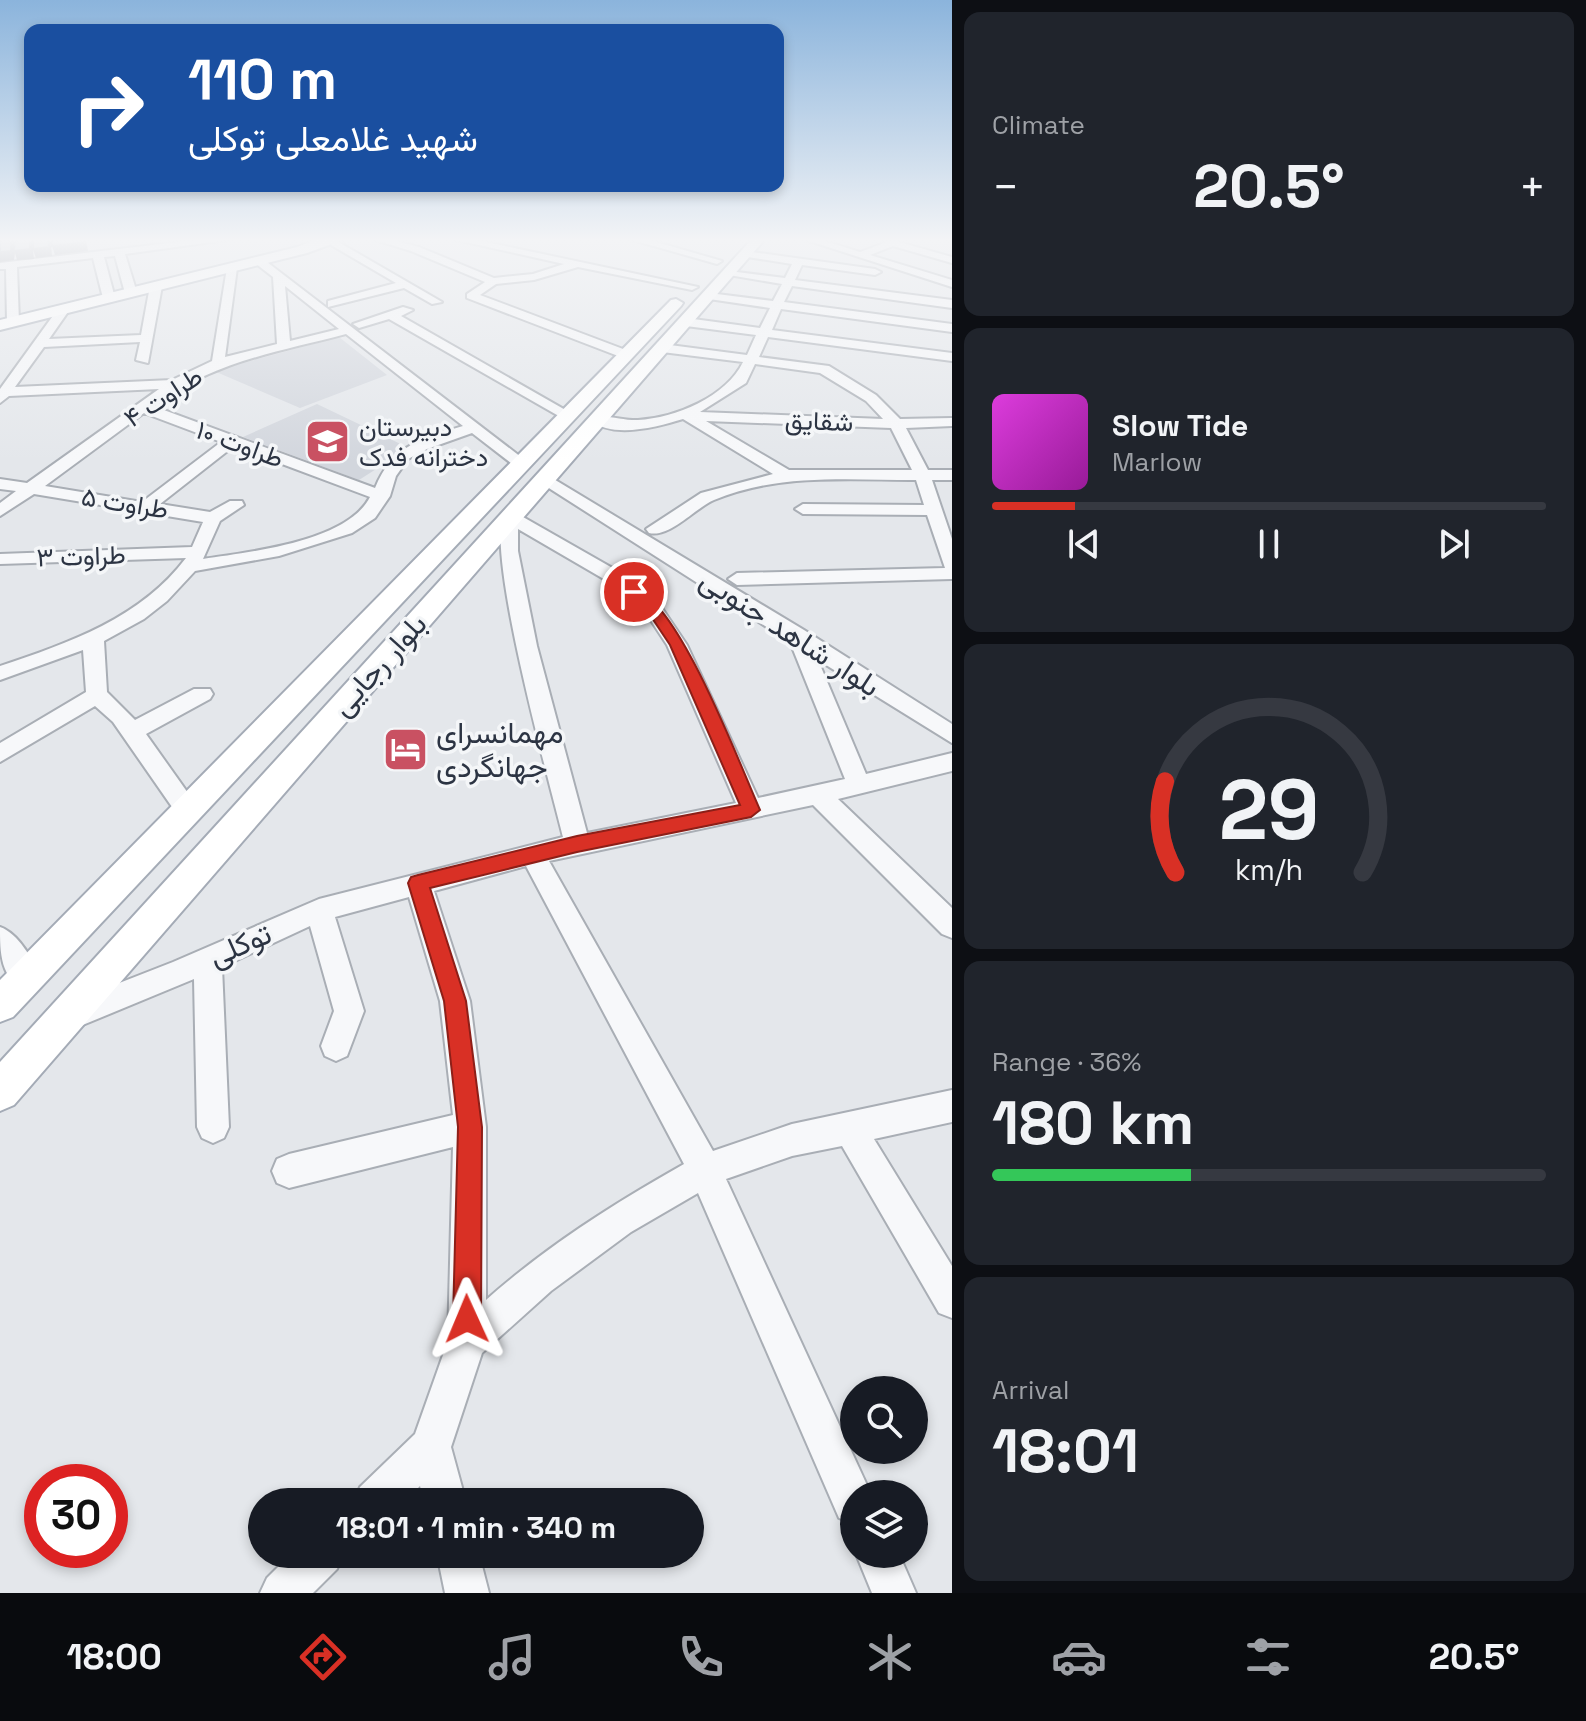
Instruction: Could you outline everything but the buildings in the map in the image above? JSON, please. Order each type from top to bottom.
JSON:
[{"type":"main road","points":[[6,323],[46,313]]},
{"type":"main road","name":"بلوار رجایی","points":[[0,1091],[510,517],[569,416],[666,313]]},
{"type":"main road","name":"بلوار رجایی","points":[[0,1005],[188,810],[539,467],[597,420],[694,313]]},
{"type":"street","points":[[2,396],[61,313]]},
{"type":"street","points":[[143,360],[152,313]]},
{"type":"street","points":[[218,363],[225,313]]},
{"type":"street","points":[[281,313],[284,348]]},
{"type":"street","points":[[334,313],[539,467]]},
{"type":"street","points":[[341,313],[474,427],[539,467]]},
{"type":"street","name":"طراوت ۴","points":[[0,511],[175,384],[218,363],[284,348],[397,313]]},
{"type":"street","points":[[517,313],[626,355]]},
{"type":"street","points":[[597,420],[637,424],[687,416],[741,380],[774,313]]},
{"type":"street","points":[[840,313],[952,328]]},
{"type":"street","points":[[869,346],[876,313]]},
{"type":"street","points":[[391,315],[569,416]]},
{"type":"street","points":[[686,322],[952,357]]},
{"type":"street","points":[[41,343],[148,338]]},
{"type":"street","points":[[662,348],[824,369],[871,398],[896,424],[922,475],[952,565]]},
{"type":"street","points":[[2,396],[175,384]]},
{"type":"street","name":"طراوت ۱۰","points":[[144,408],[382,496]]},
{"type":"street","points":[[687,416],[786,475]]},
{"type":"street","name":"شقایق","points":[[687,416],[896,424],[952,422]]},
{"type":"street","points":[[382,496],[395,462],[407,453],[474,427]]},
{"type":"street","points":[[146,507],[231,441]]},
{"type":"street","name":"بلوار شاهد جنوبی","points":[[539,467],[655,529],[737,579],[952,721]]},
{"type":"street","name":"بلوار شاهد جنوبی","points":[[539,467],[952,735]]},
{"type":"street","points":[[655,529],[707,497],[786,475],[952,475]]},
{"type":"street","name":"طراوت ۵","points":[[0,484],[213,518],[195,559]]},
{"type":"street","name":"طراوت ۳","points":[[0,559],[162,553],[195,559],[253,557],[322,538],[362,519],[382,496]]},
{"type":"street","points":[[213,518],[236,505]]},
{"type":"street","points":[[803,509],[934,510]]},
{"type":"street","points":[[577,844],[527,646],[509,551],[510,517],[616,578],[651,606],[677,645],[751,810]]},
{"type":"street","points":[[0,673],[94,640],[156,601],[195,559]]},
{"type":"street","points":[[737,579],[952,573]]},
{"type":"street","points":[[797,635],[859,785]]},
{"type":"street","points":[[94,640],[93,668],[97,695],[132,732],[188,810]]},
{"type":"street","points":[[132,732],[202,694]]},
{"type":"street","points":[[0,754],[97,695]]},
{"type":"street","name":"توکلی","points":[[65,1018],[208,960],[319,910],[532,854],[751,810],[952,762]]},
{"type":"street","points":[[818,795],[952,926]]},
{"type":"street","points":[[532,854],[705,1170],[844,1480]]},
{"type":"street","points":[[389,1488],[431,1447],[467,1341],[470,1127],[455,1001],[418,883]]},
{"type":"street","points":[[319,910],[349,1011],[336,1046]]},
{"type":"street","points":[[0,939],[27,977]]},
{"type":"street","points":[[208,960],[213,1127]]},
{"type":"street","points":[[467,1341],[538,1278],[619,1220],[705,1170],[792,1140],[952,1106]]},
{"type":"street","points":[[289,1171],[470,1127]]},
{"type":"street","points":[[849,1127],[952,1300]]},
{"type":"street","points":[[431,1447],[441,1488]]},
{"type":"street","points":[[282,1593],[308,1568]]},
{"type":"street","points":[[461,1568],[467,1593]]},
{"type":"street","points":[[883,1568],[894,1593]]},
{"type":"shaded area","points":[[339,337],[387,375],[300,408],[214,371]]},
{"type":"shaded area","name":"دبیرستان دخترانه فدک","points":[[317,404],[409,448],[359,480],[243,437]]},
{"type":"place","name":"دبیرستان دخترانه فدک","points":[[328,442]]},
{"type":"place","name":"مهمانسرای جهانگردی","points":[[405,750]]},
{"type":"route","points":[[467,1319],[470,1127],[455,1001],[418,883],[577,844],[751,810],[677,645],[651,606],[634,592]]}]
